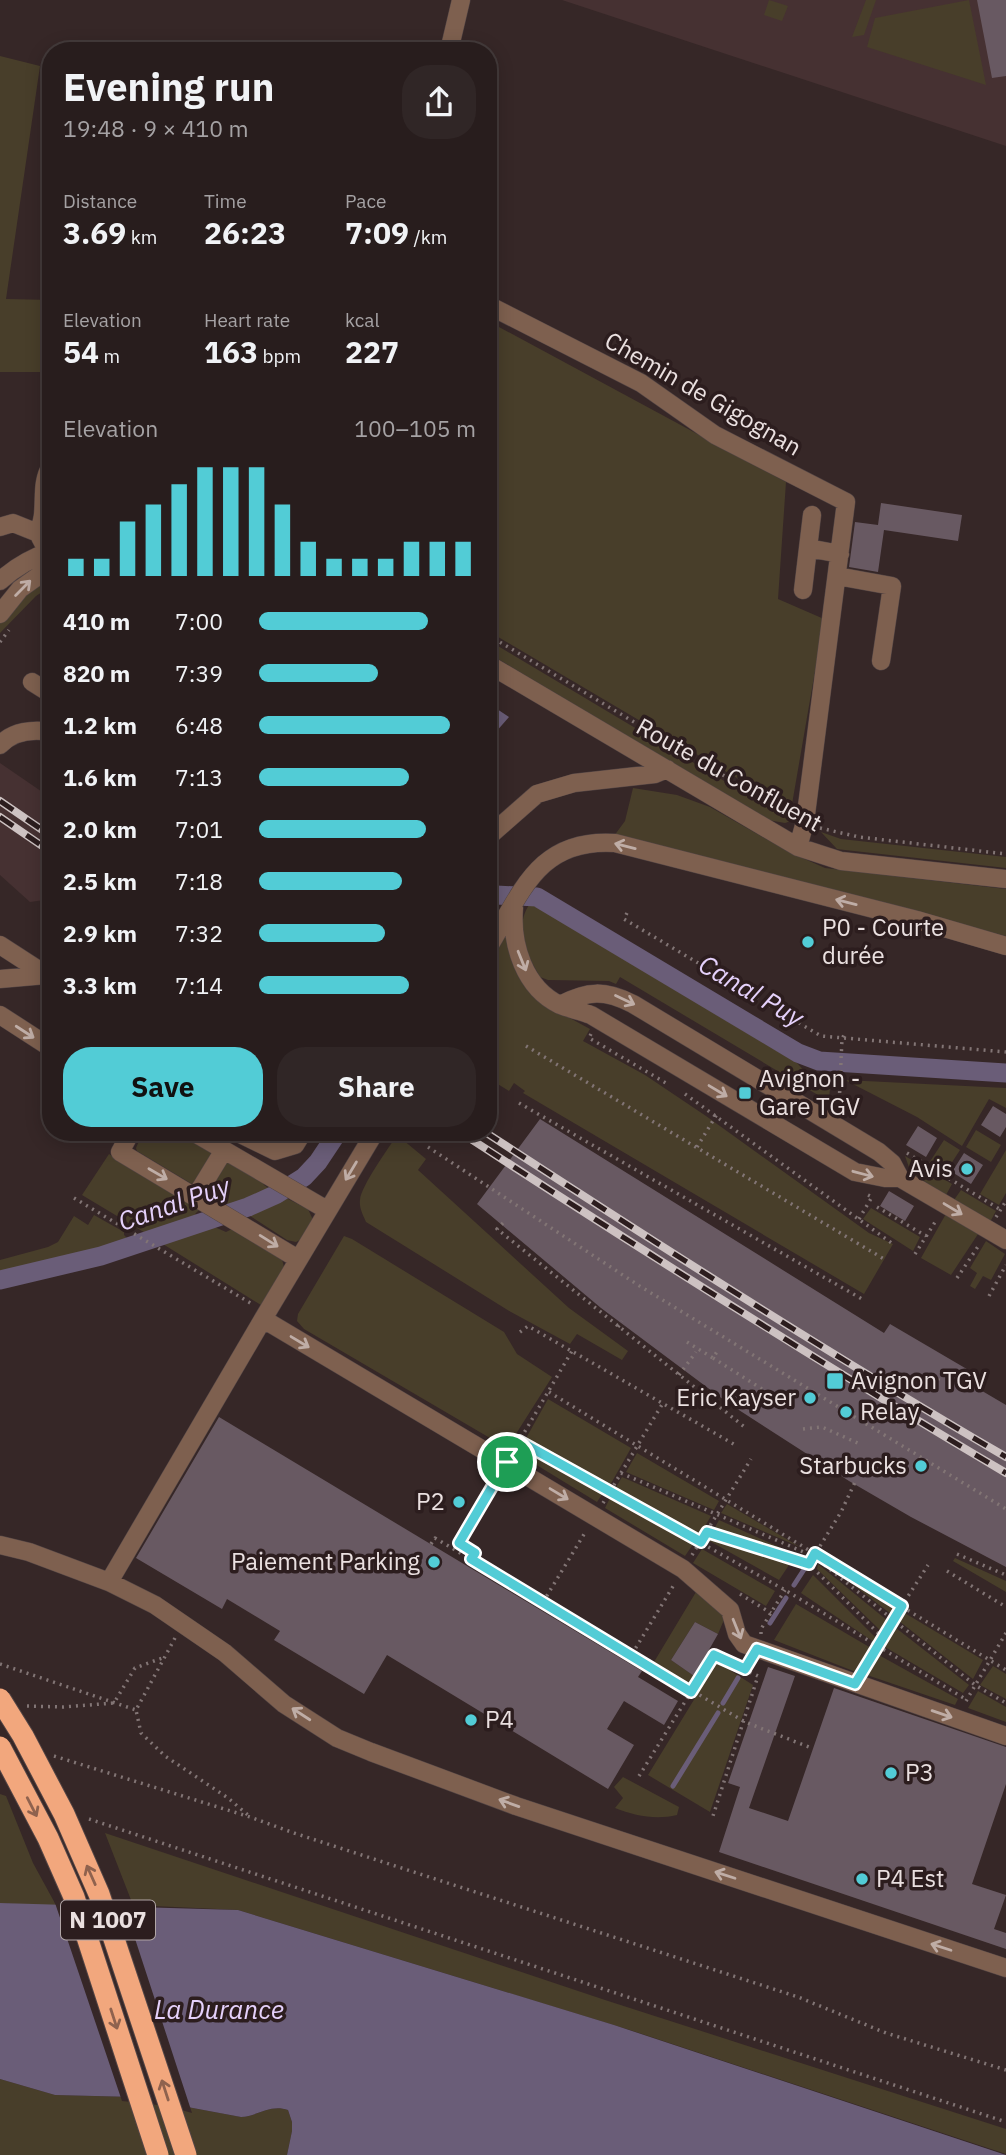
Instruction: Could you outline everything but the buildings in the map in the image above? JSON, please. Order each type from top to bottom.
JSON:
[{"type":"highway","name":"N 1007","points":[[0,1699],[23,1735],[64,1814],[99,1894],[186,2155]]},
{"type":"highway","name":"N 1007","points":[[0,1747],[48,1838],[74,1897],[158,2155]]},
{"type":"street","points":[[451,42],[461,0]]},
{"type":"street","name":"Chemin de Gigognan","points":[[497,310],[641,383],[715,435],[846,502],[805,822],[798,847]]},
{"type":"street","points":[[803,590],[812,515]]},
{"type":"street","points":[[0,527],[13,523],[38,533],[42,541]]},
{"type":"street","points":[[38,533],[42,524]]},
{"type":"street","points":[[808,548],[840,554]]},
{"type":"street","points":[[0,581],[21,565],[42,559]]},
{"type":"street","points":[[0,614],[42,566]]},
{"type":"street","points":[[837,576],[892,586],[881,661]]},
{"type":"street","name":"Route du Confluent","points":[[497,669],[798,847],[841,861],[1006,879]]},
{"type":"street","points":[[32,682],[42,688]]},
{"type":"street","points":[[0,745],[6,738],[33,729],[42,730]]},
{"type":"street","points":[[497,829],[537,794],[575,783],[655,774],[667,769]]},
{"type":"street","points":[[497,933],[541,865],[565,849],[581,844],[615,843],[917,920],[1006,946]]},
{"type":"street","points":[[514,904],[512,929],[520,959],[532,982],[545,996],[591,1014],[855,1172],[900,1178],[1006,1240]]},
{"type":"street","points":[[0,945],[42,973]]},
{"type":"street","points":[[0,979],[42,977]]},
{"type":"street","points":[[560,1004],[578,995],[599,993],[614,995],[633,1004],[879,1152],[892,1163],[900,1178]]},
{"type":"street","points":[[0,1015],[42,1042]]},
{"type":"street","points":[[126,1141],[120,1152],[298,1259]]},
{"type":"street","points":[[208,1141],[327,1210]]},
{"type":"street","points":[[254,1141],[275,1151],[295,1141]]},
{"type":"street","points":[[109,1582],[369,1141]]},
{"type":"street","points":[[196,1196],[224,1150]]},
{"type":"street","points":[[264,1316],[683,1569],[730,1610],[737,1634],[744,1644],[1006,1736]]},
{"type":"street","points":[[0,1545],[29,1552],[109,1582],[155,1605],[225,1653],[284,1704],[337,1738],[529,1810],[1006,1968]]},
{"type":"path","points":[[497,640],[796,818]]},
{"type":"path","points":[[817,827],[859,837],[1006,854]]},
{"type":"path","points":[[627,913],[624,919],[821,1036],[842,1040],[1006,1052]]},
{"type":"path","points":[[838,1112],[842,1040],[845,1033]]},
{"type":"path","points":[[526,1046],[884,1259]]},
{"type":"path","points":[[519,1103],[862,1298]]},
{"type":"path","points":[[697,1147],[716,1115],[893,1244]]},
{"type":"path","points":[[428,1147],[660,1298],[1006,1509]]},
{"type":"path","points":[[904,1152],[1001,1210]]},
{"type":"path","points":[[74,1198],[171,1255],[264,1316]]},
{"type":"path","points":[[859,1219],[872,1198]]},
{"type":"path","points":[[992,1224],[1006,1201]]},
{"type":"path","points":[[877,1207],[925,1238],[915,1254]]},
{"type":"path","points":[[515,1213],[519,1208]]},
{"type":"path","points":[[503,1223],[497,1228],[747,1429]]},
{"type":"path","points":[[957,1278],[984,1238]]},
{"type":"path","points":[[989,1296],[1006,1265]]},
{"type":"path","points":[[618,1327],[622,1321]]},
{"type":"path","points":[[520,1332],[528,1326],[737,1446]]},
{"type":"path","points":[[687,1342],[776,1398]]},
{"type":"path","points":[[713,1358],[718,1350]]},
{"type":"path","points":[[471,1559],[475,1553],[459,1543],[572,1351]]},
{"type":"path","points":[[679,1375],[696,1352]]},
{"type":"path","points":[[938,1380],[941,1373],[949,1378]]},
{"type":"path","points":[[549,1392],[1006,1670]]},
{"type":"path","points":[[543,1602],[663,1403]]},
{"type":"path","points":[[803,1429],[822,1427],[862,1445]]},
{"type":"path","points":[[519,1441],[785,1590],[967,1700]]},
{"type":"path","points":[[890,1448],[894,1442]]},
{"type":"path","points":[[631,1655],[751,1459]]},
{"type":"path","points":[[621,1473],[814,1555],[975,1685],[1006,1703]]},
{"type":"path","points":[[809,1564],[841,1512],[856,1479]]},
{"type":"path","points":[[707,1532],[809,1564],[882,1637]]},
{"type":"path","points":[[431,1544],[435,1538],[745,1722],[809,1746]]},
{"type":"path","points":[[957,1554],[1006,1574]]},
{"type":"path","points":[[855,1684],[928,1564]]},
{"type":"path","points":[[947,1571],[1006,1607]]},
{"type":"path","points":[[745,1669],[762,1642],[761,1629],[785,1590]]},
{"type":"path","points":[[183,1624],[136,1710],[141,1733],[165,1756],[228,1798],[250,1817]]},
{"type":"path","points":[[975,1685],[1006,1633]]},
{"type":"path","points":[[639,1776],[714,1655],[758,1676],[712,1819]]},
{"type":"path","points":[[114,1703],[135,1668],[166,1656]]},
{"type":"path","points":[[0,1664],[136,1710]]},
{"type":"path","points":[[25,1706],[63,1707],[114,1703]]},
{"type":"path","points":[[48,1754],[250,1817],[307,1838],[798,1997],[886,2033],[1006,2070]]},
{"type":"path","points":[[89,1819],[1006,2122]]},
{"type":"shaded area","points":[[562,0],[1006,0],[1006,146]]},
{"type":"shaded area","points":[[769,0],[788,6],[782,21],[764,15]]},
{"type":"shaded area","points":[[866,0],[876,0],[864,35],[852,37]]},
{"type":"shaded area","points":[[969,0],[986,85],[867,47],[875,18]]},
{"type":"shaded area","points":[[0,56],[40,66],[6,299],[42,300],[42,372],[0,372]]},
{"type":"shaded area","points":[[497,326],[786,482],[778,599],[824,619],[791,810],[497,636]]},
{"type":"shaded area","points":[[42,580],[42,592],[0,633],[0,620],[13,604]]},
{"type":"shaded area","points":[[497,645],[791,821],[785,823],[768,820],[497,658]]},
{"type":"shaded area","points":[[0,763],[42,792],[42,900],[30,902],[0,875]]},
{"type":"shaded area","points":[[633,788],[677,795],[710,807],[789,852],[825,868],[1006,889],[1006,936],[614,836],[625,821]]},
{"type":"shaded area","points":[[821,832],[841,839],[1006,857],[1006,868],[837,849]]},
{"type":"shaded area","points":[[530,903],[797,1063],[809,1076],[831,1078],[829,1099],[823,1098],[620,977],[616,984],[609,981],[548,980],[540,977],[523,941],[522,922]]},
{"type":"shaded area","points":[[509,921],[546,1005],[590,1029],[583,1041],[645,1075],[869,1233],[893,1244],[864,1294],[523,1093],[525,1091],[514,1083],[509,1091],[497,1084],[497,942]]},
{"type":"shaded area","points":[[845,1080],[1006,1088],[1006,1108],[989,1099],[962,1146],[917,1117]]},
{"type":"shaded area","points":[[976,1130],[1001,1145],[991,1162],[966,1147]]},
{"type":"shaded area","points":[[944,1140],[960,1150],[945,1173],[929,1163]]},
{"type":"shaded area","points":[[139,1141],[196,1141],[210,1150],[211,1155],[196,1182],[192,1184],[136,1148]]},
{"type":"shaded area","points":[[393,1141],[404,1141],[426,1159],[418,1170],[569,1308],[628,1351],[622,1360],[577,1334],[570,1344],[511,1312],[366,1222],[360,1200],[370,1177]]},
{"type":"shaded area","points":[[1006,1150],[1006,1193],[999,1205],[980,1194]]},
{"type":"shaded area","points":[[109,1154],[200,1209],[195,1214],[206,1220],[152,1237],[82,1195]]},
{"type":"shaded area","points":[[905,1156],[952,1184],[946,1195],[911,1173]]},
{"type":"shaded area","points":[[226,1160],[262,1180],[264,1185],[274,1192],[233,1207],[208,1193]]},
{"type":"shaded area","points":[[961,1190],[996,1211],[990,1222],[954,1200]]},
{"type":"shaded area","points":[[286,1198],[308,1209],[313,1220],[305,1237],[296,1242],[287,1240],[247,1214]]},
{"type":"shaded area","points":[[871,1208],[920,1237],[913,1251],[863,1219]]},
{"type":"shaded area","points":[[947,1212],[980,1231],[951,1275],[921,1258]]},
{"type":"shaded area","points":[[94,1215],[124,1232],[129,1240],[0,1272],[0,1260],[48,1247],[58,1242],[74,1216],[88,1225]]},
{"type":"shaded area","points":[[210,1225],[226,1232],[232,1229],[282,1259],[284,1267],[261,1305],[158,1241]]},
{"type":"shaded area","points":[[344,1236],[504,1332],[517,1354],[552,1377],[507,1448],[304,1329],[297,1321],[298,1314]]},
{"type":"shaded area","points":[[986,1241],[1005,1254],[991,1280],[983,1276],[975,1289],[970,1286],[977,1273],[970,1268]]},
{"type":"shaded area","points":[[548,1399],[631,1448],[609,1487],[525,1440]]},
{"type":"shaded area","points":[[521,1447],[603,1493],[597,1502],[517,1453]]},
{"type":"shaded area","points":[[637,1453],[719,1501],[714,1510],[626,1472]]},
{"type":"shaded area","points":[[622,1477],[711,1516],[698,1538],[615,1489]]},
{"type":"shaded area","points":[[611,1496],[694,1543],[685,1556],[605,1508]]},
{"type":"shaded area","points":[[727,1504],[800,1547],[721,1513]]},
{"type":"shaded area","points":[[719,1520],[797,1555],[796,1557],[713,1531]]},
{"type":"shaded area","points":[[706,1539],[791,1562],[779,1580]]},
{"type":"shaded area","points":[[702,1549],[775,1591],[766,1606],[693,1563]]},
{"type":"shaded area","points":[[955,1558],[1006,1581],[1006,1592],[953,1561]]},
{"type":"shaded area","points":[[818,1564],[888,1621],[882,1632],[817,1569]]},
{"type":"shaded area","points":[[830,1567],[895,1606],[891,1614]]},
{"type":"shaded area","points":[[813,1575],[877,1639],[874,1642],[801,1593]]},
{"type":"shaded area","points":[[696,1592],[726,1615],[718,1634],[695,1622],[671,1660],[694,1676],[690,1684],[654,1662]]},
{"type":"shaded area","points":[[796,1604],[871,1648],[856,1672],[774,1640]]},
{"type":"shaded area","points":[[903,1612],[983,1660],[973,1679],[899,1621]]},
{"type":"shaded area","points":[[896,1628],[969,1685],[963,1693],[885,1647]]},
{"type":"shaded area","points":[[877,1654],[958,1699],[955,1705],[867,1675]]},
{"type":"shaded area","points":[[717,1662],[753,1685],[710,1812],[648,1775]]},
{"type":"shaded area","points":[[993,1666],[1006,1674],[1006,1699],[980,1685]]},
{"type":"shaded area","points":[[978,1691],[1006,1707],[1006,1722],[968,1708]]},
{"type":"shaded area","points":[[623,1777],[679,1807],[677,1815],[646,1816],[615,1808],[623,1798],[614,1787]]},
{"type":"shaded area","points":[[0,1794],[6,1796],[33,1863],[57,1907],[0,1903]]},
{"type":"shaded area","points":[[105,1833],[605,2000],[1006,2129],[1006,2154],[630,2030],[238,1910],[133,1905]]},
{"type":"shaded area","points":[[0,2079],[55,2095],[134,2097],[241,2117],[275,2108],[288,2110],[292,2131],[287,2155],[0,2155]]},
{"type":"water","points":[[497,709],[509,717],[497,731]]},
{"type":"water","name":"La Durance","points":[[0,1903],[238,1910],[614,2025],[1006,2155],[287,2155],[292,2131],[288,2110],[275,2108],[241,2117],[134,2097],[55,2095],[0,2079]]},
{"type":"pier","points":[[54,1900],[123,1902],[192,2113],[167,2106],[122,2101]]},
{"type":"waterway","name":"Canal Puy","points":[[497,895],[537,897],[798,1053],[819,1061],[1006,1073]]},
{"type":"waterway","name":"Canal Puy","points":[[0,1280],[101,1256],[248,1207],[277,1194],[304,1177],[332,1141]]},
{"type":"waterway","points":[[794,1585],[805,1568]]},
{"type":"waterway","points":[[770,1623],[786,1598]]},
{"type":"waterway","points":[[723,1703],[738,1678]]},
{"type":"waterway","points":[[673,1786],[718,1713]]},
{"type":"railway","points":[[0,801],[42,830]]},
{"type":"railway","points":[[0,817],[42,846]]},
{"type":"railway","points":[[497,1140],[744,1298],[1006,1457]]},
{"type":"railway","points":[[474,1141],[731,1305],[1006,1473]]},
{"type":"place","name":"P0 - Courte durée","points":[[808,942]]},
{"type":"place","name":"Avignon - Gare TGV","points":[[745,1093]]},
{"type":"place","name":"Avis","points":[[967,1169]]},
{"type":"place","name":"Avignon TGV","points":[[835,1381]]},
{"type":"place","name":"Eric Kayser","points":[[810,1398]]},
{"type":"place","name":"Relay","points":[[846,1412]]},
{"type":"place","name":"Starbucks","points":[[921,1466]]},
{"type":"place","name":"P2","points":[[459,1502]]},
{"type":"place","name":"Paiement Parking","points":[[434,1562]]},
{"type":"place","name":"P4","points":[[471,1720]]},
{"type":"place","name":"P3","points":[[891,1773]]},
{"type":"place","name":"P4 Est","points":[[862,1879]]},
{"type":"route","points":[[519,1441],[701,1542],[707,1532],[809,1564],[815,1553],[902,1606],[855,1684],[757,1649],[745,1669],[714,1655],[691,1692],[471,1559],[475,1553],[459,1543],[507,1462],[519,1441]]}]
